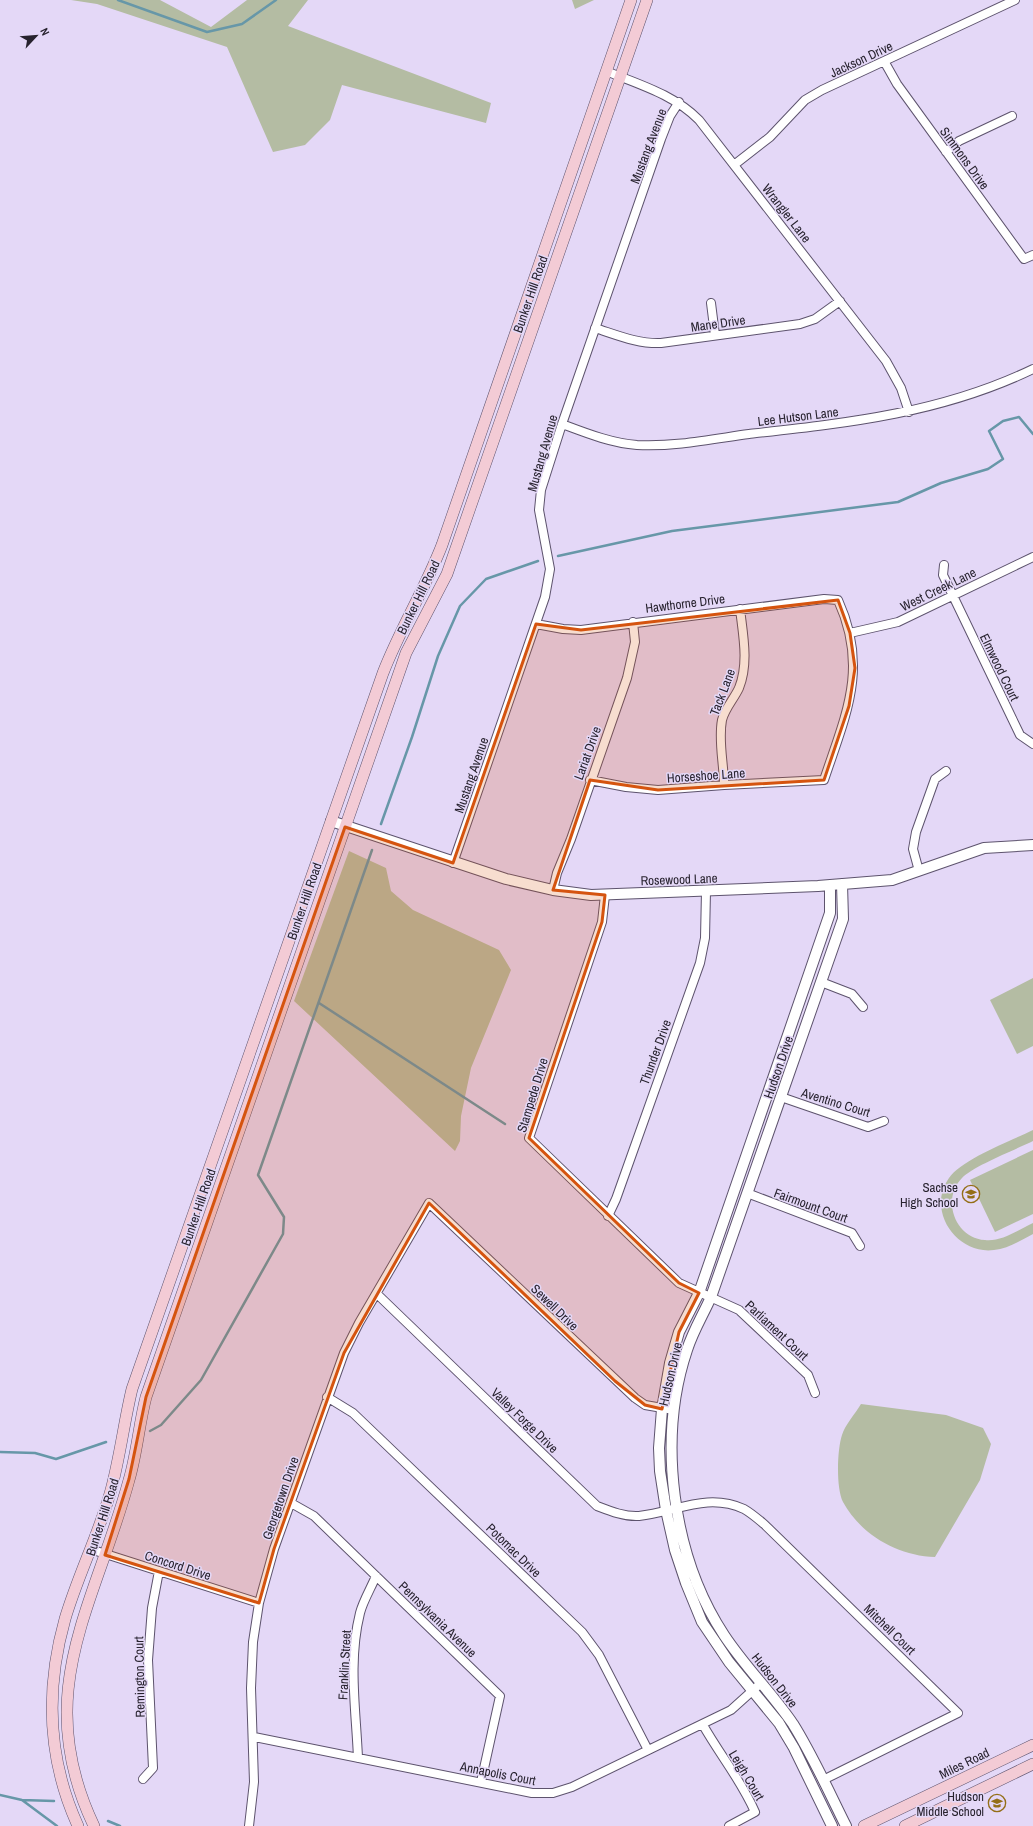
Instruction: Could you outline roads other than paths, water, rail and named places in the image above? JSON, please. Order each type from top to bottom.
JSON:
[{"type":"main road","name":"Bunker Hill Road","points":[[78,1826],[65,1793],[56,1756],[51,1694],[53,1673],[66,1618],[111,1490],[126,1415],[146,1347],[392,650],[432,570],[442,545],[631,0]]},
{"type":"main road","name":"Bunker Hill Road","points":[[94,1826],[82,1796],[72,1761],[68,1734],[66,1701],[72,1656],[77,1637],[129,1479],[146,1397],[406,653],[447,574],[647,0]]},
{"type":"main road","name":"Miles Road","points":[[864,1826],[1033,1745]]},
{"type":"main road","points":[[905,1826],[1033,1764]]},
{"type":"main road","points":[[980,1771],[987,1787]]},
{"type":"street","name":"Jackson Drive","points":[[734,165],[770,136],[805,100],[884,61],[1015,0]]},
{"type":"street","name":"Simmons Drive","points":[[884,61],[897,84],[1024,259],[1033,255]]},
{"type":"street","name":"Wrangler Lane","points":[[606,71],[659,92],[679,102],[700,120],[893,372],[901,388],[909,412]]},
{"type":"street","name":"Mustang Avenue","points":[[453,862],[545,597],[550,569],[539,510],[541,490],[562,424],[661,139],[670,116],[679,102]]},
{"type":"street","points":[[946,152],[959,141],[1012,116]]},
{"type":"street","name":"Mane Drive","points":[[595,328],[648,344],[800,324],[815,319],[840,301]]},
{"type":"street","points":[[711,303],[715,335]]},
{"type":"street","name":"Lee Hutson Lane","points":[[562,424],[620,443],[658,445],[859,420],[909,412],[1007,382],[1033,369]]},
{"type":"street","name":"West Creek Lane","points":[[850,633],[898,622],[1033,557]]},
{"type":"street","name":"Elmwood Court","points":[[944,565],[943,575],[1020,735],[1033,744]]},
{"type":"street","name":"Hawthorne Drive","points":[[536,624],[563,629],[581,630],[633,622],[824,599],[838,600],[846,616],[850,633]]},
{"type":"street","name":"Tack Lane","points":[[724,785],[721,751],[722,720],[739,688],[746,663],[740,609]]},
{"type":"street","name":"Lariat Drive","points":[[553,890],[557,873],[571,839],[590,780],[627,678],[636,642],[633,622]]},
{"type":"street","name":"Horseshoe Lane","points":[[590,780],[626,787],[658,790],[824,780],[849,706],[855,668],[850,633]]},
{"type":"street","points":[[919,871],[913,849],[916,832],[935,779],[946,770]]},
{"type":"street","name":"Rosewood Lane","points":[[331,821],[345,827],[453,862],[553,890],[591,895],[830,885],[892,880],[984,848],[1033,845]]},
{"type":"street","name":"Hudson Drive","points":[[842,884],[843,919],[711,1297],[687,1350],[674,1410],[672,1455],[673,1482],[677,1507],[689,1558],[706,1600],[723,1634],[792,1724],[846,1826]]},
{"type":"street","name":"Hudson Drive","points":[[830,885],[830,913],[699,1293],[679,1332],[670,1363],[662,1409],[660,1471],[666,1510],[675,1550],[686,1583],[702,1622],[729,1662],[752,1692],[779,1723],[794,1748],[832,1826]]},
{"type":"street","name":"Thunder Drive","points":[[608,1216],[614,1204],[700,962],[705,938],[706,891]]},
{"type":"street","name":"Stampede Drive","points":[[605,895],[602,922],[529,1138],[679,1283],[711,1297]]},
{"type":"street","points":[[821,982],[852,994],[863,1007]]},
{"type":"street","name":"Aventino Court","points":[[781,1097],[868,1127],[884,1121]]},
{"type":"street","name":"Fairmount Court","points":[[747,1193],[852,1233],[860,1246]]},
{"type":"street","name":"Georgetown Drive","points":[[249,1826],[254,1782],[254,1737],[251,1688],[252,1650],[259,1604],[274,1550],[344,1352],[359,1323],[378,1294],[429,1203]]},
{"type":"street","name":"Sewell Drive","points":[[429,1203],[615,1381],[645,1405],[674,1410]]},
{"type":"street","name":"Valley Forge Drive","points":[[378,1294],[597,1506],[612,1512],[638,1516],[677,1507]]},
{"type":"street","name":"Parliament Court","points":[[711,1297],[739,1310],[808,1375],[815,1392]]},
{"type":"street","name":"Potomac Drive","points":[[327,1397],[353,1413],[582,1632],[599,1655],[648,1750]]},
{"type":"street","name":"Mitchell Court","points":[[677,1507],[707,1501],[726,1504],[745,1510],[764,1524],[958,1712],[823,1780]]},
{"type":"street","name":"Pennsylvania Avenue","points":[[291,1503],[314,1516],[500,1696],[482,1782]]},
{"type":"street","name":"Concord Drive","points":[[90,1549],[259,1604]]},
{"type":"street","name":"Remington Court","points":[[143,1779],[153,1768],[148,1660],[152,1608],[159,1571]]},
{"type":"street","name":"Franklin Street","points":[[358,1758],[353,1694],[354,1648],[360,1612],[376,1576]]},
{"type":"street","name":"Annapolis Court","points":[[254,1737],[532,1793],[553,1793],[572,1787],[703,1725],[731,1710],[762,1683]]},
{"type":"street","name":"Leigh Court","points":[[703,1725],[712,1742],[734,1772],[755,1812],[729,1826]]},
{"type":"waterway","points":[[118,0],[207,32],[242,24],[276,0]]},
{"type":"waterway","points":[[558,556],[672,531],[898,502],[941,483],[988,469],[1003,459],[989,431],[1003,421],[1019,417],[1033,434]]},
{"type":"waterway","points":[[381,824],[412,737],[438,656],[460,606],[486,579],[538,561]]},
{"type":"waterway","points":[[150,1431],[161,1425],[201,1380],[283,1234],[284,1217],[258,1175],[372,850]]},
{"type":"waterway","points":[[319,1003],[505,1124]]},
{"type":"waterway","points":[[0,1452],[35,1453],[56,1459],[106,1442]]},
{"type":"waterway","points":[[0,1795],[22,1800],[54,1801]]},
{"type":"waterway","points":[[22,1800],[57,1826]]},
{"type":"waterway","points":[[108,1821],[120,1826]]},
{"type":"place","name":"Sachse High School","points":[[971,1194]]},
{"type":"place","name":"Hudson Middle School","points":[[997,1803]]}]
